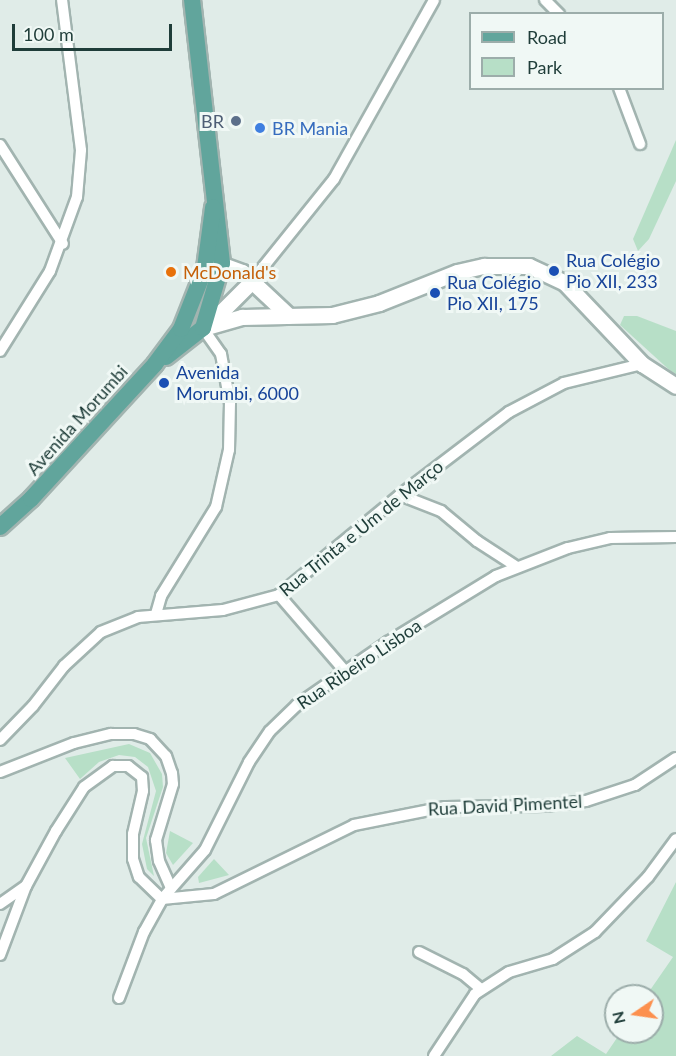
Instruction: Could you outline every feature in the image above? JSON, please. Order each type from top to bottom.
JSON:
[{"type":"main road","name":"Avenida Morumbi","points":[[0,526],[32,499],[155,364],[190,313],[211,264],[213,208],[192,0]]},
{"type":"main road","points":[[203,328],[197,312],[211,264]]},
{"type":"main road","name":"Avenida Morumbi","points":[[155,364],[203,328]]},
{"type":"street","points":[[0,351],[63,244],[77,197],[81,150],[62,0]]},
{"type":"street","points":[[203,328],[223,314],[334,179],[434,0]]},
{"type":"street","points":[[545,0],[557,12]]},
{"type":"street","points":[[620,90],[640,144]]},
{"type":"street","points":[[0,145],[63,244]]},
{"type":"street","points":[[211,264],[252,281],[289,316]]},
{"type":"street","points":[[203,328],[242,317],[332,315],[356,310],[457,272],[484,266],[529,266],[565,283],[642,364],[676,386]]},
{"type":"street","points":[[156,614],[161,596],[216,507],[229,450],[230,403],[221,354],[203,328]]},
{"type":"street","name":"Rua Trinta e Um de Março","points":[[0,740],[86,644],[121,623],[156,614],[223,610],[279,595],[400,495],[534,396],[564,383],[642,364]]},
{"type":"street","points":[[400,495],[441,511],[477,541],[518,567]]},
{"type":"street","name":"Rua Ribeiro Lisboa","points":[[119,998],[144,932],[162,899],[206,850],[238,782],[270,731],[297,705],[344,670],[470,591],[518,567],[568,548],[610,538],[676,537]]},
{"type":"street","points":[[279,595],[344,670]]},
{"type":"street","points":[[0,772],[74,743],[111,734],[134,734],[150,739],[166,756],[172,773],[173,784],[156,840],[159,861],[171,888]]},
{"type":"street","name":"Rua David Pimentel","points":[[162,899],[214,894],[354,825],[445,807],[545,807],[585,801],[635,785],[676,758]]},
{"type":"street","points":[[0,955],[26,886],[84,788],[106,769],[120,764],[137,770],[141,777],[143,791],[134,826],[133,859],[139,877],[162,899]]},
{"type":"street","points":[[434,1056],[481,989],[509,972],[553,959],[596,932],[636,891],[676,839]]},
{"type":"street","points":[[0,904],[26,886]]},
{"type":"street","points":[[419,952],[463,974],[481,989]]},
{"type":"green space","points":[[676,140],[676,181],[649,239],[638,251],[633,239]]},
{"type":"green space","points":[[624,316],[637,316],[676,331],[676,376],[620,325]]},
{"type":"green space","points":[[129,744],[150,753],[162,774],[163,787],[146,838],[154,876],[147,869],[142,844],[156,791],[148,767],[135,757],[119,755],[99,762],[80,779],[65,758]]},
{"type":"green space","points":[[170,831],[193,843],[173,865],[166,853]]},
{"type":"green space","points":[[214,859],[229,875],[199,883],[198,877]]},
{"type":"green space","points":[[676,882],[676,1056],[551,1056],[577,1036],[606,1054],[613,1044],[664,1044],[664,984],[654,984],[673,957],[646,941]]},
{"type":"place","name":"BR","points":[[236,121]]},
{"type":"place","name":"BR Mania","points":[[260,128]]},
{"type":"place","name":"Rua Colégio Pio XII, 233","points":[[554,271]]},
{"type":"place","name":"McDonald's","points":[[171,272]]},
{"type":"place","name":"Rua Colégio Pio XII, 175","points":[[435,293]]},
{"type":"place","name":"Avenida Morumbi, 6000","points":[[164,383]]}]
